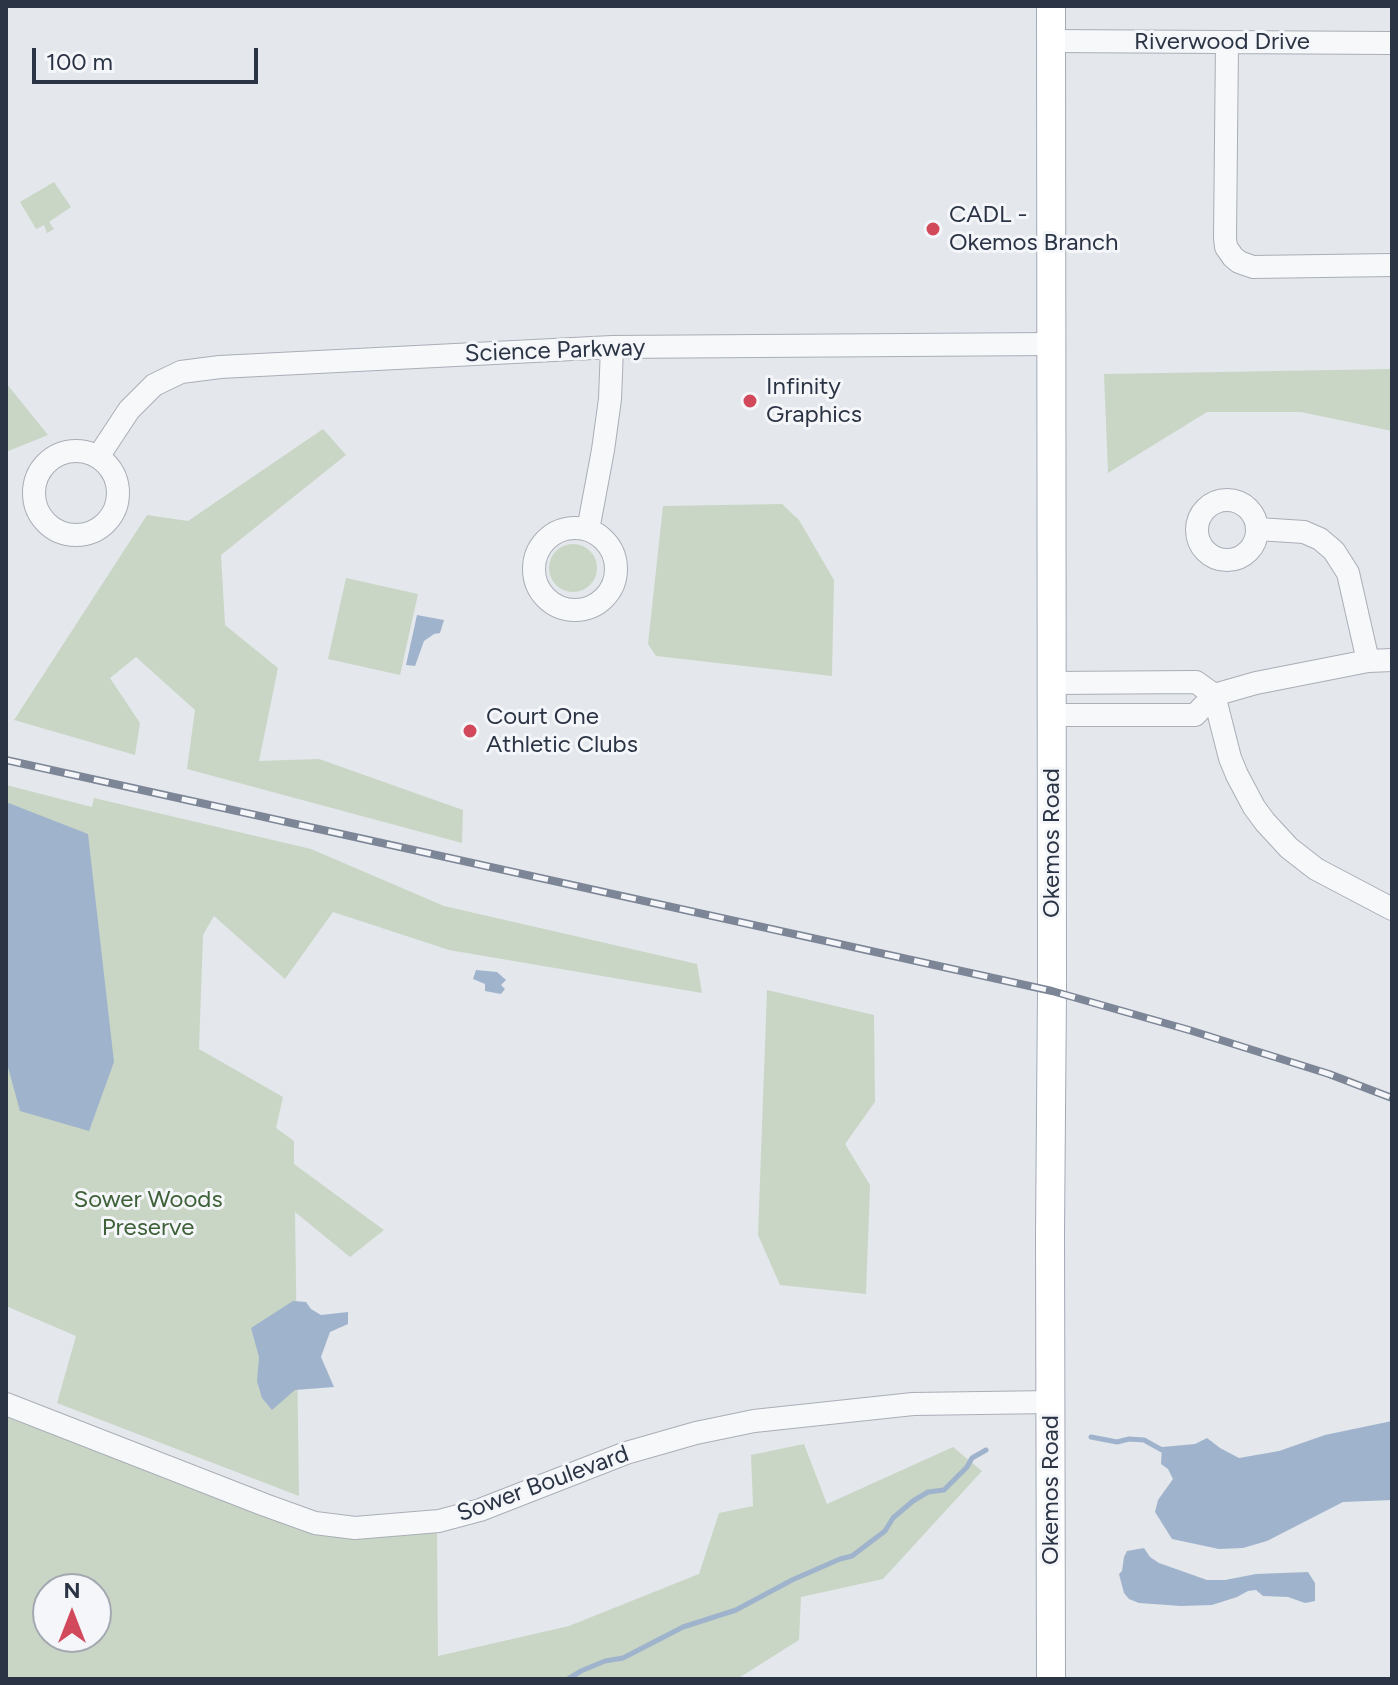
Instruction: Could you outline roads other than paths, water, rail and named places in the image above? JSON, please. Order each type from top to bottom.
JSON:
[{"type":"main road","name":"Okemos Road","points":[[1051,6],[1051,1679]]},
{"type":"street","name":"Riverwood Drive","points":[[1051,41],[1392,43]]},
{"type":"street","points":[[1227,43],[1225,238],[1226,247],[1233,257],[1253,267],[1392,265]]},
{"type":"street","name":"Science Parkway","points":[[98,457],[129,410],[154,385],[181,372],[220,367],[612,347],[1052,344]]},
{"type":"street","points":[[588,530],[610,399],[612,347]]},
{"type":"street","points":[[1258,529],[1304,532],[1320,539],[1340,558],[1348,573],[1368,661]]},
{"type":"street","points":[[1052,715],[1195,715],[1214,695],[1256,683],[1368,661],[1392,660]]},
{"type":"street","points":[[1052,683],[1196,682],[1214,695],[1234,766],[1245,792],[1265,822],[1289,848],[1316,869],[1392,909]]},
{"type":"street","name":"Sower Boulevard","points":[[6,1404],[315,1523],[355,1528],[439,1521],[480,1510],[626,1453],[696,1433],[754,1421],[913,1404],[1051,1402]]},
{"type":"water","points":[[417,615],[444,620],[440,633],[424,641],[415,666],[406,665]]},
{"type":"water","points":[[6,802],[88,834],[114,1062],[89,1131],[20,1111],[6,1060]]},
{"type":"water","points":[[476,970],[497,972],[506,980],[501,985],[505,989],[501,994],[485,991],[485,984],[473,979]]},
{"type":"water","points":[[293,1301],[306,1302],[321,1315],[348,1312],[348,1324],[330,1332],[321,1357],[334,1387],[295,1390],[272,1410],[262,1398],[257,1381],[259,1357],[251,1328]]},
{"type":"water","points":[[1392,1421],[1392,1500],[1343,1502],[1267,1541],[1243,1548],[1219,1549],[1172,1539],[1155,1512],[1158,1500],[1173,1479],[1161,1464],[1162,1447],[1195,1444],[1207,1438],[1239,1458],[1279,1451],[1325,1435]]},
{"type":"water","points":[[1144,1548],[1159,1563],[1207,1580],[1308,1572],[1315,1583],[1315,1601],[1305,1603],[1288,1597],[1263,1596],[1256,1590],[1212,1605],[1139,1603],[1124,1593],[1119,1574],[1127,1551]]},
{"type":"waterway","points":[[1091,1437],[1117,1442],[1144,1440],[1162,1450]]},
{"type":"waterway","points":[[568,1679],[605,1661],[623,1658],[683,1627],[736,1610],[792,1580],[852,1556],[885,1531],[893,1518],[913,1501],[928,1492],[944,1490],[972,1458],[986,1450]]},
{"type":"railway","points":[[6,760],[1052,991],[1329,1074],[1392,1098]]},
{"type":"place","name":"CADL - Okemos Branch","points":[[933,229]]},
{"type":"place","name":"Infinity Graphics","points":[[750,401]]},
{"type":"place","name":"Court One Athletic Clubs","points":[[470,731]]},
{"type":"park label","name":"Sower Woods Preserve","points":[[148,1214]]}]
